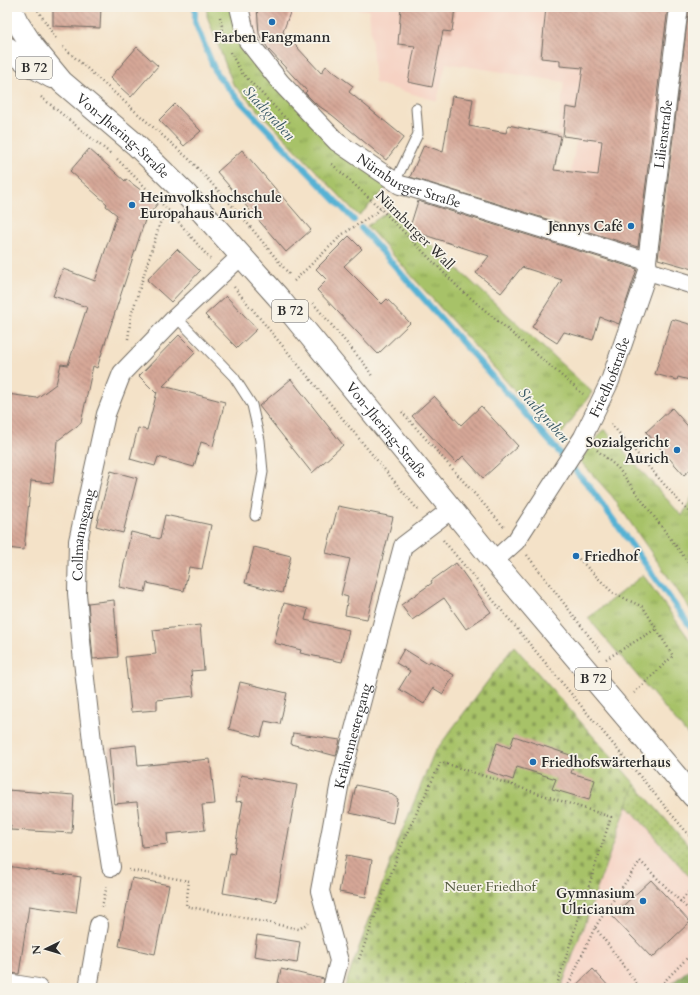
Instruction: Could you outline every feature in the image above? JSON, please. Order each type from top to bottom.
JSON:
[{"type":"main road","name":"Von-Jhering-Straße","points":[[10,7],[17,22],[34,48],[62,82],[135,144],[185,193],[242,255],[453,508],[494,560],[693,796]]},
{"type":"main road","name":"Von-Jhering-Straße","points":[[7,50],[32,66],[62,82]]},
{"type":"street","name":"Nürnburger Straße","points":[[239,7],[247,40],[282,83],[338,142],[395,182],[400,185],[420,190],[648,266],[693,285]]},
{"type":"street","name":"Lilienstraße","points":[[648,266],[679,7]]},
{"type":"street","name":"Collmannsgang","points":[[111,867],[93,750],[82,652],[77,593],[78,541],[106,414],[122,373],[176,317],[242,255]]},
{"type":"street","name":"Friedhofstraße","points":[[494,560],[516,541],[583,437],[597,409],[625,340],[648,266]]},
{"type":"street","name":"Krähennestergang","points":[[332,988],[339,961],[320,891],[340,782],[403,546],[453,508]]},
{"type":"street","points":[[88,988],[98,925]]},
{"type":"street","points":[[7,984],[38,988]]},
{"type":"lane","points":[[395,182],[418,134],[416,108]]},
{"type":"lane","points":[[176,317],[234,377],[252,405],[260,440],[263,472],[255,516]]},
{"type":"path","points":[[220,13],[221,26],[227,44]]},
{"type":"path","points":[[229,49],[242,74],[292,125]]},
{"type":"path","points":[[36,92],[117,159],[171,213],[693,840]]},
{"type":"path","name":"Nürnburger Wall","points":[[329,161],[381,208],[459,288],[572,383],[693,517]]},
{"type":"path","points":[[299,287],[294,281],[343,234],[381,208]]},
{"type":"path","points":[[122,373],[131,316],[161,220],[171,213]]},
{"type":"path","points":[[310,299],[366,366],[373,377]]},
{"type":"path","points":[[397,406],[516,541],[606,659],[656,629]]},
{"type":"path","points":[[583,437],[618,468],[693,569]]},
{"type":"path","points":[[576,556],[613,593],[643,607],[673,656],[634,693]]},
{"type":"path","points":[[356,965],[404,839],[441,762],[611,817],[556,988]]},
{"type":"path","points":[[567,988],[595,927],[640,861],[693,914]]},
{"type":"path","points":[[98,925],[111,867],[189,881],[186,906],[299,929],[326,911]]},
{"type":"path","points":[[680,902],[693,887]]},
{"type":"path","points":[[595,927],[640,988]]},
{"type":"path","points":[[658,988],[693,952]]},
{"type":"path","points":[[465,983],[485,988]]},
{"type":"shaded area","points":[[245,7],[297,7],[273,61],[251,32]]},
{"type":"shaded area","points":[[323,7],[693,7],[693,120],[659,118],[641,256],[573,234],[583,194],[568,189],[577,136],[558,132],[564,82],[446,63],[437,101],[375,83],[369,10]]},
{"type":"shaded area","name":"Gymnasium Ulricianum","points":[[635,784],[693,851],[693,988],[561,988]]},
{"type":"green space","points":[[207,7],[230,7],[244,48],[388,186],[359,216],[233,84],[207,16]]},
{"type":"green space","points":[[392,209],[592,392],[558,439],[367,226]]},
{"type":"green space","points":[[604,429],[682,516],[693,495],[693,613],[612,496],[580,461]]},
{"type":"green space","points":[[643,575],[693,644],[693,741],[588,618]]},
{"type":"green space","name":"Neuer Friedhof","points":[[514,646],[635,784],[561,988],[344,988],[401,834],[434,753]]},
{"type":"green space","points":[[635,784],[693,851],[693,881],[627,805]]},
{"type":"green space","points":[[693,966],[693,988],[666,988]]},
{"type":"building","points":[[53,7],[101,7],[100,28],[53,26]]},
{"type":"building","points":[[257,7],[292,7],[283,32],[321,73],[326,66],[353,86],[349,92],[404,137],[386,160],[332,115],[316,104],[305,93],[307,91],[269,50],[259,34]]},
{"type":"building","points":[[401,7],[455,7],[452,32],[443,31],[432,87],[408,82],[415,46],[398,44]]},
{"type":"building","points":[[546,7],[668,7],[638,247],[410,177],[424,145],[443,152],[452,96],[473,99],[469,126],[506,133],[508,125],[561,136],[554,170],[598,175],[602,141],[563,136],[566,107],[577,109],[583,68],[560,66],[560,60],[541,58]]},
{"type":"building","points":[[689,7],[693,7],[693,269],[658,259]]},
{"type":"building","points":[[137,47],[158,66],[131,97],[110,78]]},
{"type":"building","points":[[175,104],[201,131],[184,146],[159,120]]},
{"type":"building","points":[[89,149],[125,181],[126,179],[158,203],[145,220],[97,368],[93,366],[81,423],[57,441],[53,483],[31,481],[24,550],[7,548],[7,394],[37,398],[56,384],[61,364],[68,365],[87,307],[53,296],[63,269],[95,281],[117,215],[70,171]]},
{"type":"building","points":[[242,150],[311,230],[286,252],[217,172]]},
{"type":"building","points":[[418,201],[637,269],[619,324],[600,317],[593,340],[564,332],[557,343],[532,327],[562,280],[522,267],[501,293],[476,273],[489,256],[409,230]]},
{"type":"building","points":[[349,236],[362,249],[344,266],[382,304],[387,299],[410,323],[378,354],[317,290],[327,280],[316,269]]},
{"type":"building","points":[[177,249],[200,271],[171,302],[147,280]]},
{"type":"building","points":[[226,296],[257,329],[237,348],[205,315]]},
{"type":"building","points":[[672,319],[693,325],[693,381],[678,377],[677,380],[655,374]]},
{"type":"building","points":[[179,335],[196,352],[163,386],[225,402],[213,446],[201,442],[194,467],[158,457],[155,466],[130,459],[138,428],[147,430],[157,392],[156,393],[139,376]]},
{"type":"building","points":[[291,379],[343,445],[312,473],[259,406]]},
{"type":"building","points":[[434,396],[461,425],[481,406],[518,446],[483,478],[463,456],[456,463],[412,416]]},
{"type":"building","name":"Sozialgericht Aurich","points":[[672,408],[693,432],[693,467],[684,475],[646,432]]},
{"type":"building","points":[[111,471],[137,478],[123,533],[96,526]]},
{"type":"building","points":[[338,506],[393,517],[367,619],[345,615],[348,597],[341,595],[350,559],[326,553]]},
{"type":"building","points":[[165,515],[211,525],[202,569],[189,567],[184,591],[147,583],[145,592],[119,587],[131,532],[160,539]]},
{"type":"building","points":[[254,547],[291,556],[282,593],[245,583]]},
{"type":"building","points":[[456,563],[491,612],[466,629],[444,598],[412,620],[401,605],[432,583],[431,581]]},
{"type":"building","points":[[114,600],[118,657],[93,659],[88,603]]},
{"type":"building","points":[[284,603],[308,609],[305,620],[349,630],[342,662],[300,653],[301,650],[274,643]]},
{"type":"building","points":[[200,625],[204,670],[191,671],[194,696],[157,700],[157,710],[131,712],[125,657],[156,654],[153,630]]},
{"type":"building","points":[[404,649],[428,664],[430,661],[454,675],[443,694],[433,688],[424,704],[399,689],[410,671],[396,663]]},
{"type":"building","points":[[240,682],[287,693],[280,724],[265,721],[261,737],[229,729]]},
{"type":"building","points":[[293,733],[340,740],[336,756],[291,744]]},
{"type":"building","name":"Friedhofswärterhaus","points":[[514,736],[576,757],[571,773],[595,780],[589,800],[552,789],[556,779],[517,767],[513,780],[488,771],[497,743],[510,748]]},
{"type":"building","points":[[136,745],[138,766],[210,759],[215,804],[202,805],[205,830],[167,834],[168,844],[142,847],[137,802],[114,804],[109,748]]},
{"type":"building","points":[[241,775],[297,785],[276,902],[223,893],[230,853],[234,854],[243,801],[236,802]]},
{"type":"building","points":[[356,785],[388,792],[398,799],[393,823],[350,813]]},
{"type":"building","points":[[7,790],[74,795],[72,833],[10,830],[11,825],[7,825]]},
{"type":"building","points":[[346,855],[372,860],[366,897],[339,892]]},
{"type":"building","points":[[7,866],[81,877],[76,913],[29,906],[19,974],[7,973]]},
{"type":"building","points":[[132,878],[169,885],[155,954],[119,946]]},
{"type":"building","points":[[651,880],[690,922],[652,958],[612,916]]},
{"type":"building","points":[[257,935],[300,942],[297,963],[254,956]]},
{"type":"building","points":[[281,969],[324,979],[322,988],[277,988]]},
{"type":"building","points":[[593,969],[610,988],[573,988]]},
{"type":"waterway","name":"Stadtgraben","points":[[195,7],[195,22],[216,73],[236,97],[354,220]]},
{"type":"waterway","name":"Stadtgraben","points":[[361,228],[589,486],[693,630]]},
{"type":"place","name":"Farben Fangmann","points":[[272,22]]},
{"type":"place","name":"Heimvolkshochschule Europahaus Aurich","points":[[132,205]]},
{"type":"place","name":"Jennys Café","points":[[631,226]]},
{"type":"place","name":"Sozialgericht Aurich","points":[[677,450]]},
{"type":"place","name":"Friedhof","points":[[576,556]]},
{"type":"place","name":"Friedhofswärterhaus","points":[[533,762]]},
{"type":"place","name":"Gymnasium Ulricianum","points":[[643,901]]}]
